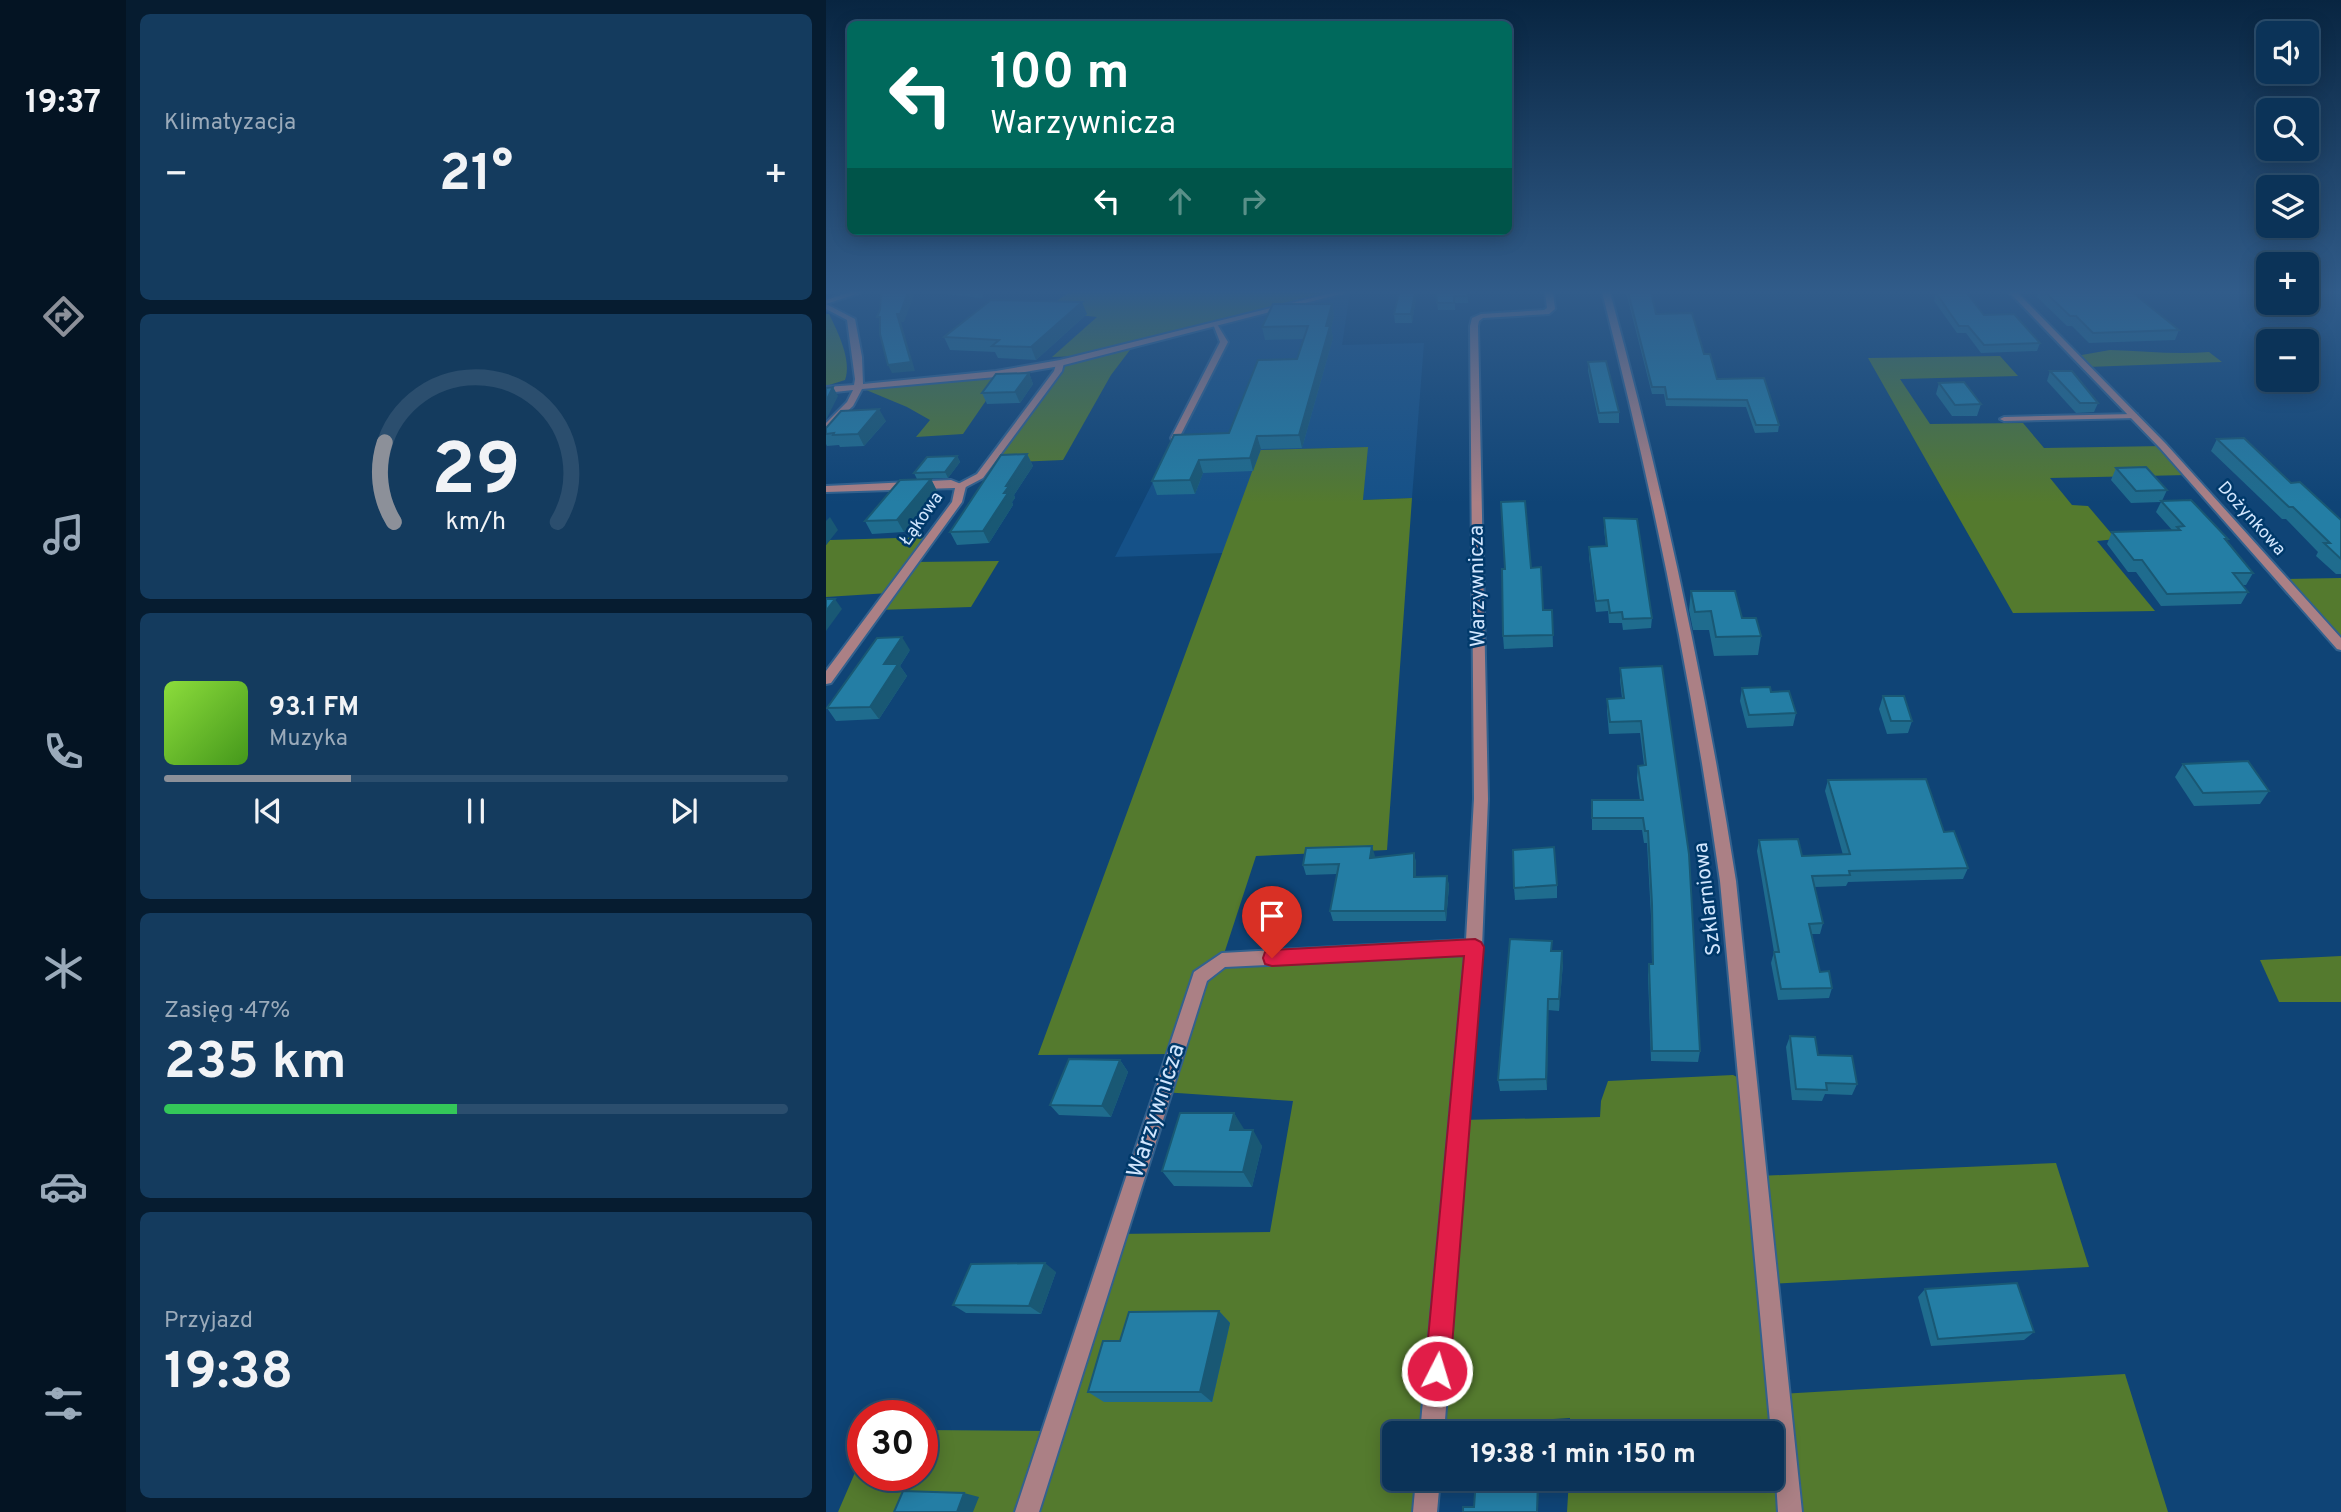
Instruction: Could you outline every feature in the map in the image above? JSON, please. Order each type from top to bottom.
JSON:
[{"type":"street","points":[[826,428],[857,395],[859,387],[856,363]]},
{"type":"street","points":[[826,390],[984,375],[1060,363]]},
{"type":"street","name":"Warzywnicza","points":[[1433,1421],[1475,947],[1481,799],[1475,363]]},
{"type":"street","name":"Szklarniowa","points":[[1623,363],[1672,559],[1717,800],[1730,894],[1790,1512]]},
{"type":"street","name":"Dożynkowa","points":[[2082,363],[2134,416],[2341,646]]},
{"type":"street","name":"Łąkowa","points":[[826,489],[951,483],[961,486],[957,502],[826,680]]},
{"type":"street","name":"Warzywnicza","points":[[1027,1512],[1200,977],[1222,960],[1475,947]]},
{"type":"street","points":[[1425,1512],[1427,1491]]},
{"type":"lane","points":[[961,486],[981,476],[1059,371],[1060,363]]},
{"type":"lane","points":[[1175,438],[1213,363]]},
{"type":"lane","points":[[2004,419],[2134,416]]},
{"type":"shaded area","points":[[1214,363],[1422,363],[1412,498],[1363,500],[1367,447],[1261,450],[1224,553],[1115,557]]},
{"type":"green space","points":[[826,363],[847,363],[845,380],[826,386]]},
{"type":"green space","points":[[1060,363],[1120,363],[1063,460],[990,463]]},
{"type":"green space","points":[[1871,363],[2006,363],[2018,376],[1900,379],[1930,424],[2023,423],[2044,448],[2163,446],[2188,475],[2050,478],[2072,505],[2088,506],[2116,539],[2097,541],[2155,611],[2013,613]]},
{"type":"green space","points":[[2083,363],[2207,363],[2087,367]]},
{"type":"green space","points":[[1005,373],[963,434],[916,437],[930,420],[859,387]]},
{"type":"green space","points":[[1368,447],[1363,500],[1412,498],[1387,850],[1256,856],[1222,960],[1474,947],[1460,1120],[1600,1117],[1601,1101],[1608,1081],[1733,1075],[1749,1083],[1758,1176],[2056,1163],[2089,1267],[1769,1284],[1780,1394],[2125,1374],[2168,1512],[1567,1512],[1568,1491],[1784,1491],[1784,1421],[1570,1421],[1570,1418],[1519,1421],[1382,1421],[1382,1491],[1427,1491],[1425,1512],[838,1512],[847,1491],[938,1491],[938,1430],[1053,1431],[1117,1234],[1270,1232],[1293,1101],[1163,1092],[1174,1054],[1038,1055],[1260,450]]},
{"type":"green space","points":[[932,537],[914,562],[999,561],[971,607],[878,610],[889,593],[826,597],[826,545],[830,540]]},
{"type":"green space","points":[[2341,578],[2341,638],[2315,609],[2281,579]]},
{"type":"green space","points":[[2341,956],[2341,1002],[2279,1002],[2260,960]]},
{"type":"building","points":[[1257,363],[1320,363],[1299,435],[1257,436],[1250,458],[1199,460],[1190,480],[1152,481],[1174,435],[1229,433]]},
{"type":"building","points":[[1588,363],[1606,363],[1619,412],[1599,413]]},
{"type":"building","points":[[1646,363],[1712,363],[1717,379],[1764,378],[1779,425],[1756,425],[1747,400],[1667,399],[1665,387],[1652,387]]},
{"type":"building","points":[[2050,371],[2072,371],[2098,403],[2080,403]]},
{"type":"building","points":[[1029,373],[1015,392],[982,393],[996,374]]},
{"type":"building","points":[[1964,382],[1981,404],[1955,405],[1939,383]]},
{"type":"building","points":[[833,387],[826,401],[826,388]]},
{"type":"building","points":[[879,409],[858,434],[826,434],[826,428],[841,411]]},
{"type":"building","points":[[2244,438],[2291,483],[2300,482],[2341,520],[2341,559],[2324,543],[2330,543],[2293,507],[2289,507],[2217,439]]},
{"type":"building","points":[[1027,454],[1006,486],[1009,486],[1004,493],[1008,493],[983,531],[950,532],[1001,455]]},
{"type":"building","points":[[957,456],[945,472],[914,473],[927,457]]},
{"type":"building","points":[[2146,467],[2167,490],[2136,491],[2116,468]]},
{"type":"building","points":[[931,479],[897,520],[865,521],[900,480]]},
{"type":"building","points":[[2191,500],[2228,539],[2225,539],[2253,573],[2233,573],[2248,592],[2167,594],[2142,560],[2134,560],[2112,532],[2180,530],[2177,527],[2184,526],[2161,501]]},
{"type":"building","points":[[1525,501],[1531,568],[1541,567],[1543,610],[1552,610],[1553,635],[1503,636],[1502,569],[1505,569],[1501,502]]},
{"type":"building","points":[[1604,518],[1637,519],[1652,618],[1623,619],[1622,612],[1610,613],[1608,600],[1596,601],[1589,547],[1607,546]]},
{"type":"building","points":[[1691,591],[1735,591],[1742,618],[1756,618],[1761,636],[1716,637],[1711,611],[1695,612]]},
{"type":"building","points":[[826,599],[835,599],[826,611]]},
{"type":"building","points":[[902,637],[884,664],[898,664],[870,707],[827,708],[877,638]]},
{"type":"building","points":[[1662,666],[1689,854],[1700,1051],[1652,1051],[1649,964],[1653,964],[1652,904],[1648,831],[1645,831],[1643,818],[1592,818],[1592,800],[1643,800],[1638,766],[1646,765],[1641,721],[1610,722],[1607,699],[1624,698],[1620,668]]},
{"type":"building","points":[[1770,687],[1771,692],[1789,691],[1796,713],[1749,715],[1742,688]]},
{"type":"building","points":[[1883,696],[1904,696],[1912,721],[1891,721]]},
{"type":"building","points":[[2248,761],[2269,791],[2203,793],[2183,764]]},
{"type":"building","points":[[1926,779],[1944,832],[1954,831],[1968,868],[1849,871],[1850,875],[1812,876],[1823,923],[1809,924],[1820,972],[1829,971],[1832,988],[1781,989],[1774,952],[1779,952],[1759,840],[1798,839],[1802,856],[1850,854],[1828,780]]},
{"type":"building","points":[[1372,846],[1370,858],[1414,853],[1414,877],[1447,876],[1445,911],[1330,911],[1339,864],[1303,865],[1306,848]]},
{"type":"building","points":[[1554,847],[1557,885],[1514,888],[1513,850]]},
{"type":"building","points":[[1510,939],[1552,941],[1551,951],[1562,951],[1559,999],[1548,999],[1546,1079],[1498,1080]]},
{"type":"building","points":[[1790,1036],[1815,1037],[1818,1055],[1852,1056],[1857,1084],[1826,1083],[1827,1090],[1796,1089]]},
{"type":"building","points":[[1069,1059],[1120,1060],[1102,1106],[1050,1105]]},
{"type":"building","points":[[1180,1113],[1234,1113],[1230,1130],[1253,1130],[1243,1172],[1162,1171]]},
{"type":"building","points":[[1045,1263],[1029,1306],[953,1305],[971,1264]]},
{"type":"building","points":[[2017,1283],[2034,1332],[1938,1339],[1925,1289]]},
{"type":"building","points":[[1219,1311],[1200,1392],[1088,1392],[1103,1341],[1120,1341],[1129,1312]]},
{"type":"building","points":[[903,1491],[964,1493],[957,1512],[894,1512]]},
{"type":"building","points":[[1475,1491],[1538,1491],[1537,1512],[1463,1512],[1463,1507],[1474,1507]]},
{"type":"route","points":[[1272,958],[1475,947],[1437,1371]]}]
